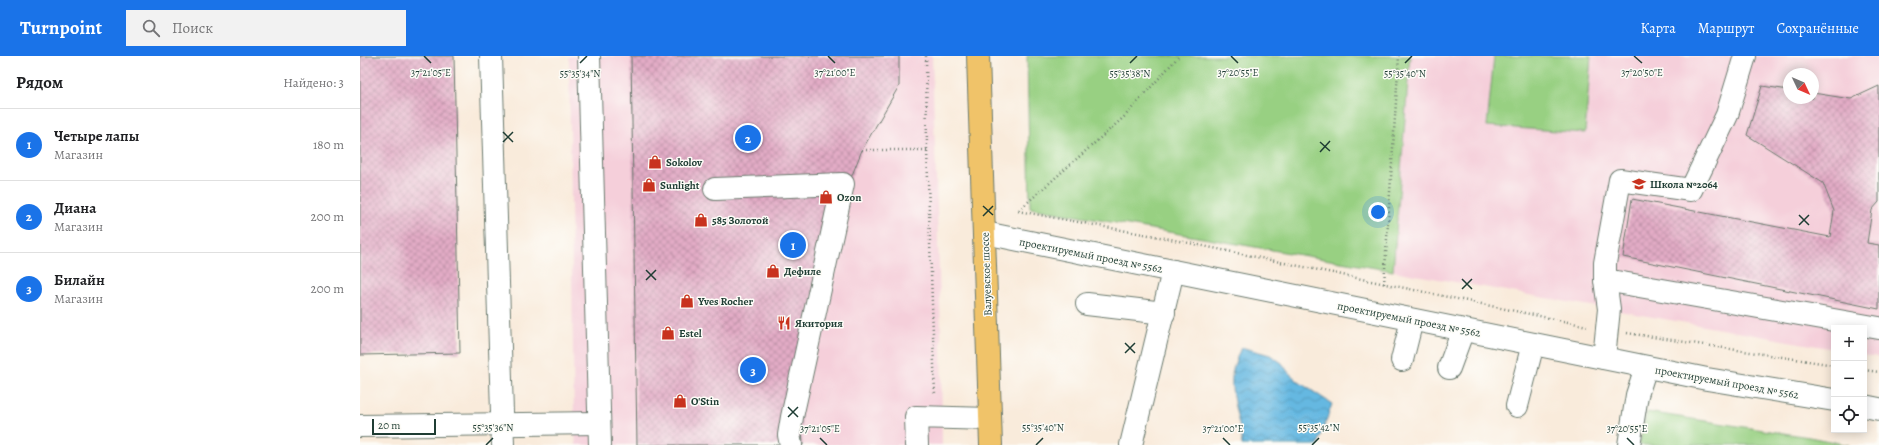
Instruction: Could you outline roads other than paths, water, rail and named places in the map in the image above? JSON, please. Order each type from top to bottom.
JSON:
[{"type":"main road","name":"Валуевское шоссе","points":[[978,56],[991,445]]},
{"type":"street","points":[[491,56],[503,435]]},
{"type":"street","points":[[589,56],[600,445]]},
{"type":"street","points":[[1604,358],[1609,309],[1605,280],[1605,264],[1620,180],[1691,190],[1727,115],[1745,56]]},
{"type":"street","points":[[716,189],[843,184],[792,418],[789,435],[791,445]]},
{"type":"street","name":"проектируемый проезд № 5562","points":[[985,233],[1646,367],[1738,385],[1831,400]]},
{"type":"street","points":[[1131,445],[1174,271]]},
{"type":"street","points":[[1605,280],[1879,328]]},
{"type":"street","points":[[1087,304],[1164,313]]},
{"type":"street","points":[[1402,360],[1412,320]]},
{"type":"street","points":[[1449,368],[1463,330]]},
{"type":"street","points":[[1517,406],[1533,344]]},
{"type":"street","points":[[1630,445],[1637,395],[1646,367]]},
{"type":"street","points":[[1867,407],[1879,409]]},
{"type":"street","points":[[917,445],[916,417],[990,419]]},
{"type":"street","points":[[360,426],[503,435],[599,422]]},
{"type":"water","points":[[1241,347],[1270,355],[1282,363],[1288,372],[1299,382],[1332,404],[1318,445],[1242,445],[1232,386],[1232,373]]},
{"type":"place","name":"Диана","points":[[748,138]]},
{"type":"place","name":"Sokolov","points":[[655,162]]},
{"type":"place","name":"Школа №2064","points":[[1639,184]]},
{"type":"place","name":"Sunlight","points":[[649,185]]},
{"type":"place","name":"Ozon","points":[[826,197]]},
{"type":"place","name":"585 Золотой","points":[[701,220]]},
{"type":"place","name":"Четыре лапы","points":[[793,245]]},
{"type":"place","name":"Дефиле","points":[[773,271]]},
{"type":"place","name":"Yves Rocher","points":[[687,301]]},
{"type":"place","name":"Якитория","points":[[784,323]]},
{"type":"place","name":"Estel","points":[[668,333]]},
{"type":"place","name":"Билайн","points":[[753,370]]},
{"type":"place","name":"O'Stin","points":[[680,401]]}]
